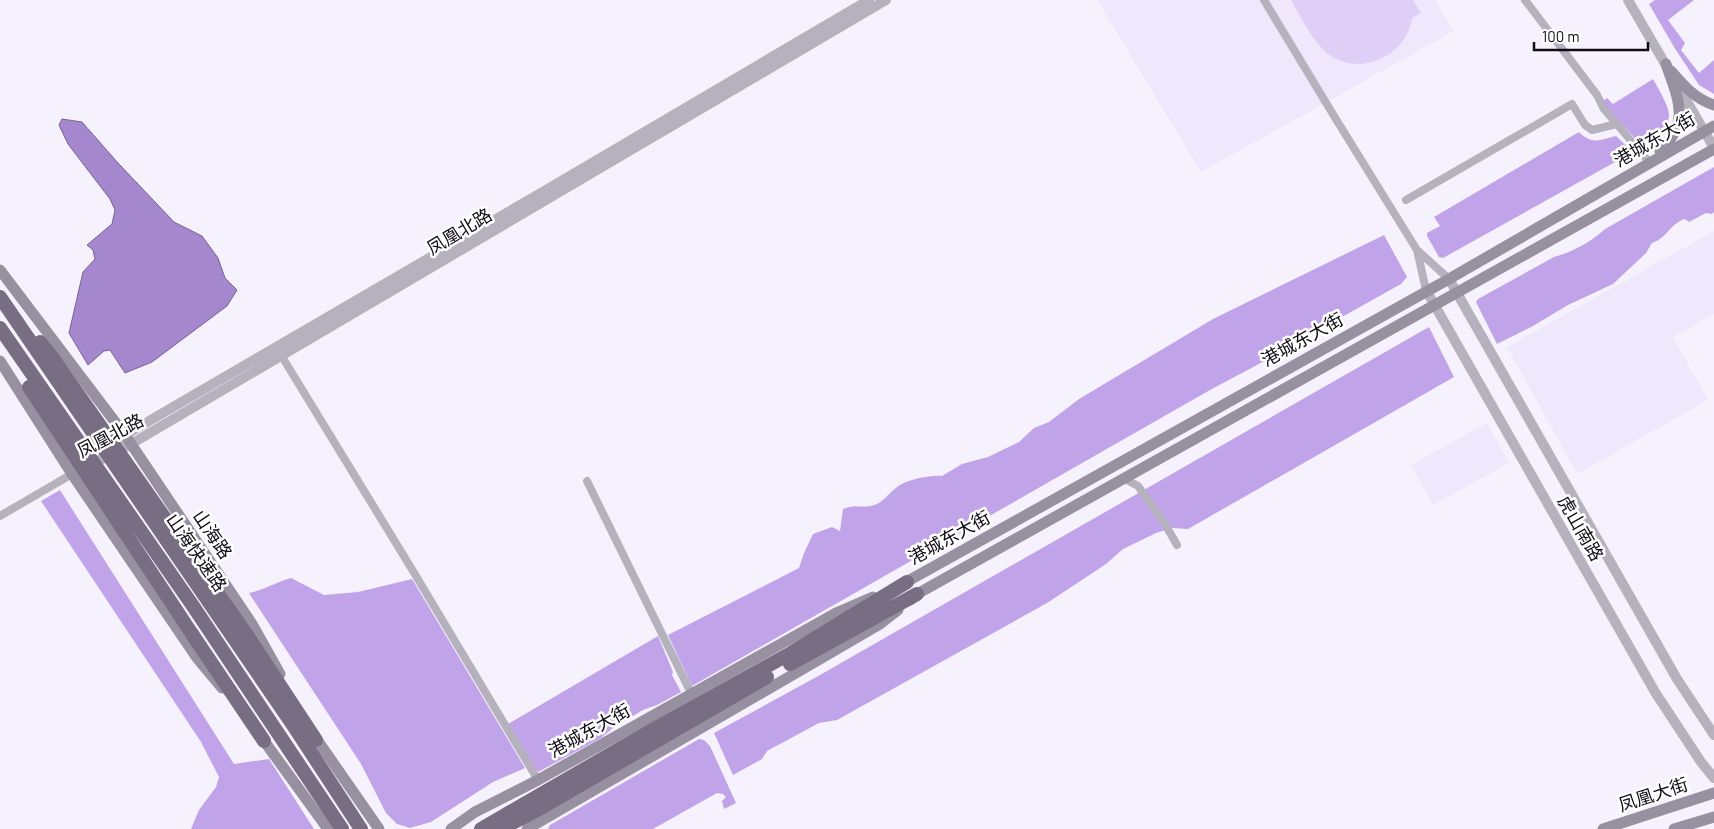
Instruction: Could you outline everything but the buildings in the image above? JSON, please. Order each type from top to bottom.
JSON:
[{"type":"highway","points":[[0,296],[52,357],[247,635],[316,740]]},
{"type":"highway","name":"山海快速路","points":[[0,296],[293,725],[361,829]]},
{"type":"highway","name":"山海快速路","points":[[0,328],[193,606],[342,829]]},
{"type":"highway","points":[[0,343],[264,741]]},
{"type":"highway","name":"港城东大街","points":[[501,829],[539,809],[655,735],[907,582]]},
{"type":"highway","name":"港城东大街","points":[[482,829],[917,594]]},
{"type":"main road","points":[[1666,64],[1684,87],[1702,101],[1714,105]]},
{"type":"main road","points":[[1646,164],[1670,142],[1678,128],[1680,110],[1666,64]]},
{"type":"main road","name":"港城东大街","points":[[451,829],[475,812],[538,780],[836,613],[907,582],[1449,278],[1709,129]]},
{"type":"main road","name":"港城东大街","points":[[527,829],[542,825],[880,624],[917,594],[1458,293],[1714,148]]},
{"type":"main road","name":"山海路","points":[[0,270],[128,440],[252,624],[316,740],[379,829]]},
{"type":"main road","points":[[0,361],[72,474],[197,658],[264,741],[328,829]]},
{"type":"main road","name":"凤凰大街","points":[[1603,829],[1714,793]]},
{"type":"main road","points":[[1674,829],[1714,817]]},
{"type":"street","name":"凤凰北路","points":[[72,474],[534,197],[869,0]]},
{"type":"street","name":"凤凰北路","points":[[128,440],[281,355],[886,0]]},
{"type":"street","points":[[1264,0],[1417,250],[1449,278]]},
{"type":"street","points":[[1525,0],[1597,95],[1604,109],[1646,164]]},
{"type":"street","points":[[1628,0],[1666,64],[1709,129],[1714,148]]},
{"type":"street","points":[[1406,200],[1572,104],[1585,125],[1592,130],[1617,124]]},
{"type":"street","points":[[1417,250],[1426,290]]},
{"type":"street","name":"虎山南路","points":[[1449,278],[1677,679],[1714,734]]},
{"type":"street","name":"虎山南路","points":[[1426,290],[1655,692],[1701,762],[1714,778]]},
{"type":"street","points":[[281,355],[414,571],[538,780]]},
{"type":"street","points":[[0,516],[72,474]]},
{"type":"street","points":[[1124,479],[1138,486],[1165,524],[1177,545]]},
{"type":"street","points":[[587,481],[691,693]]},
{"type":"shaded area","points":[[1097,0],[1435,0],[1454,31],[1201,172]]},
{"type":"shaded area","points":[[1291,0],[1413,0],[1421,13],[1412,18],[1408,32],[1401,44],[1391,53],[1379,60],[1352,64],[1338,60],[1321,47],[1307,28]]},
{"type":"shaded area","points":[[1655,0],[1694,0],[1668,20],[1685,43],[1681,50],[1699,73],[1714,60],[1714,94],[1699,85],[1674,47],[1649,4]]},
{"type":"shaded area","points":[[1653,79],[1663,97],[1669,115],[1666,126],[1660,135],[1651,142],[1641,145],[1602,102],[1607,98],[1613,104]]},
{"type":"shaded area","points":[[62,119],[82,122],[174,222],[202,236],[218,258],[225,278],[237,290],[227,306],[152,362],[125,373],[110,350],[104,351],[88,365],[69,333],[83,272],[95,259],[93,250],[87,245],[112,224],[115,210],[110,199],[68,144],[59,125]]},
{"type":"shaded area","points":[[1579,132],[1592,140],[1616,136],[1631,150],[1626,156],[1443,258],[1439,257],[1427,236],[1427,233],[1440,226],[1434,217]]},
{"type":"shaded area","points":[[1714,167],[1714,212],[1712,214],[1706,213],[1689,222],[1685,219],[1675,224],[1662,238],[1652,243],[1646,253],[1613,284],[1568,305],[1533,326],[1497,344],[1476,302],[1478,299],[1554,257],[1581,246],[1605,229]]},
{"type":"shaded area","points":[[1714,231],[1714,314],[1673,337],[1708,400],[1577,474],[1507,347]]},
{"type":"shaded area","points":[[1384,235],[1407,277],[1401,284],[1333,322],[1321,325],[1298,337],[1274,356],[1210,390],[692,686],[668,635],[799,568],[813,534],[832,527],[840,531],[843,509],[875,505],[904,483],[921,478],[942,476],[962,464],[988,457],[1019,442],[1034,428],[1049,422],[1079,399],[1213,319]]},
{"type":"shaded area","points":[[1429,327],[1454,377],[1188,529],[1172,528],[1156,533],[1123,549],[1106,564],[1047,603],[837,720],[819,723],[767,751],[762,759],[733,775],[714,733],[820,675]]},
{"type":"shaded area","points":[[1487,423],[1509,463],[1433,505],[1411,465]]},
{"type":"shaded area","points":[[60,490],[234,764],[269,759],[314,829],[191,829],[199,810],[216,787],[219,777],[201,742],[41,501]]},
{"type":"shaded area","points":[[291,578],[324,595],[358,592],[412,579],[525,768],[493,782],[431,822],[410,828],[397,824],[386,813],[361,764],[249,593]]},
{"type":"shaded area","points":[[658,636],[673,672],[672,675],[681,692],[643,710],[613,728],[601,738],[538,772],[515,740],[508,724]]},
{"type":"shaded area","points":[[699,739],[704,740],[710,746],[736,803],[724,809],[722,801],[726,797],[723,794],[717,793],[653,829],[548,829],[550,825]]}]
